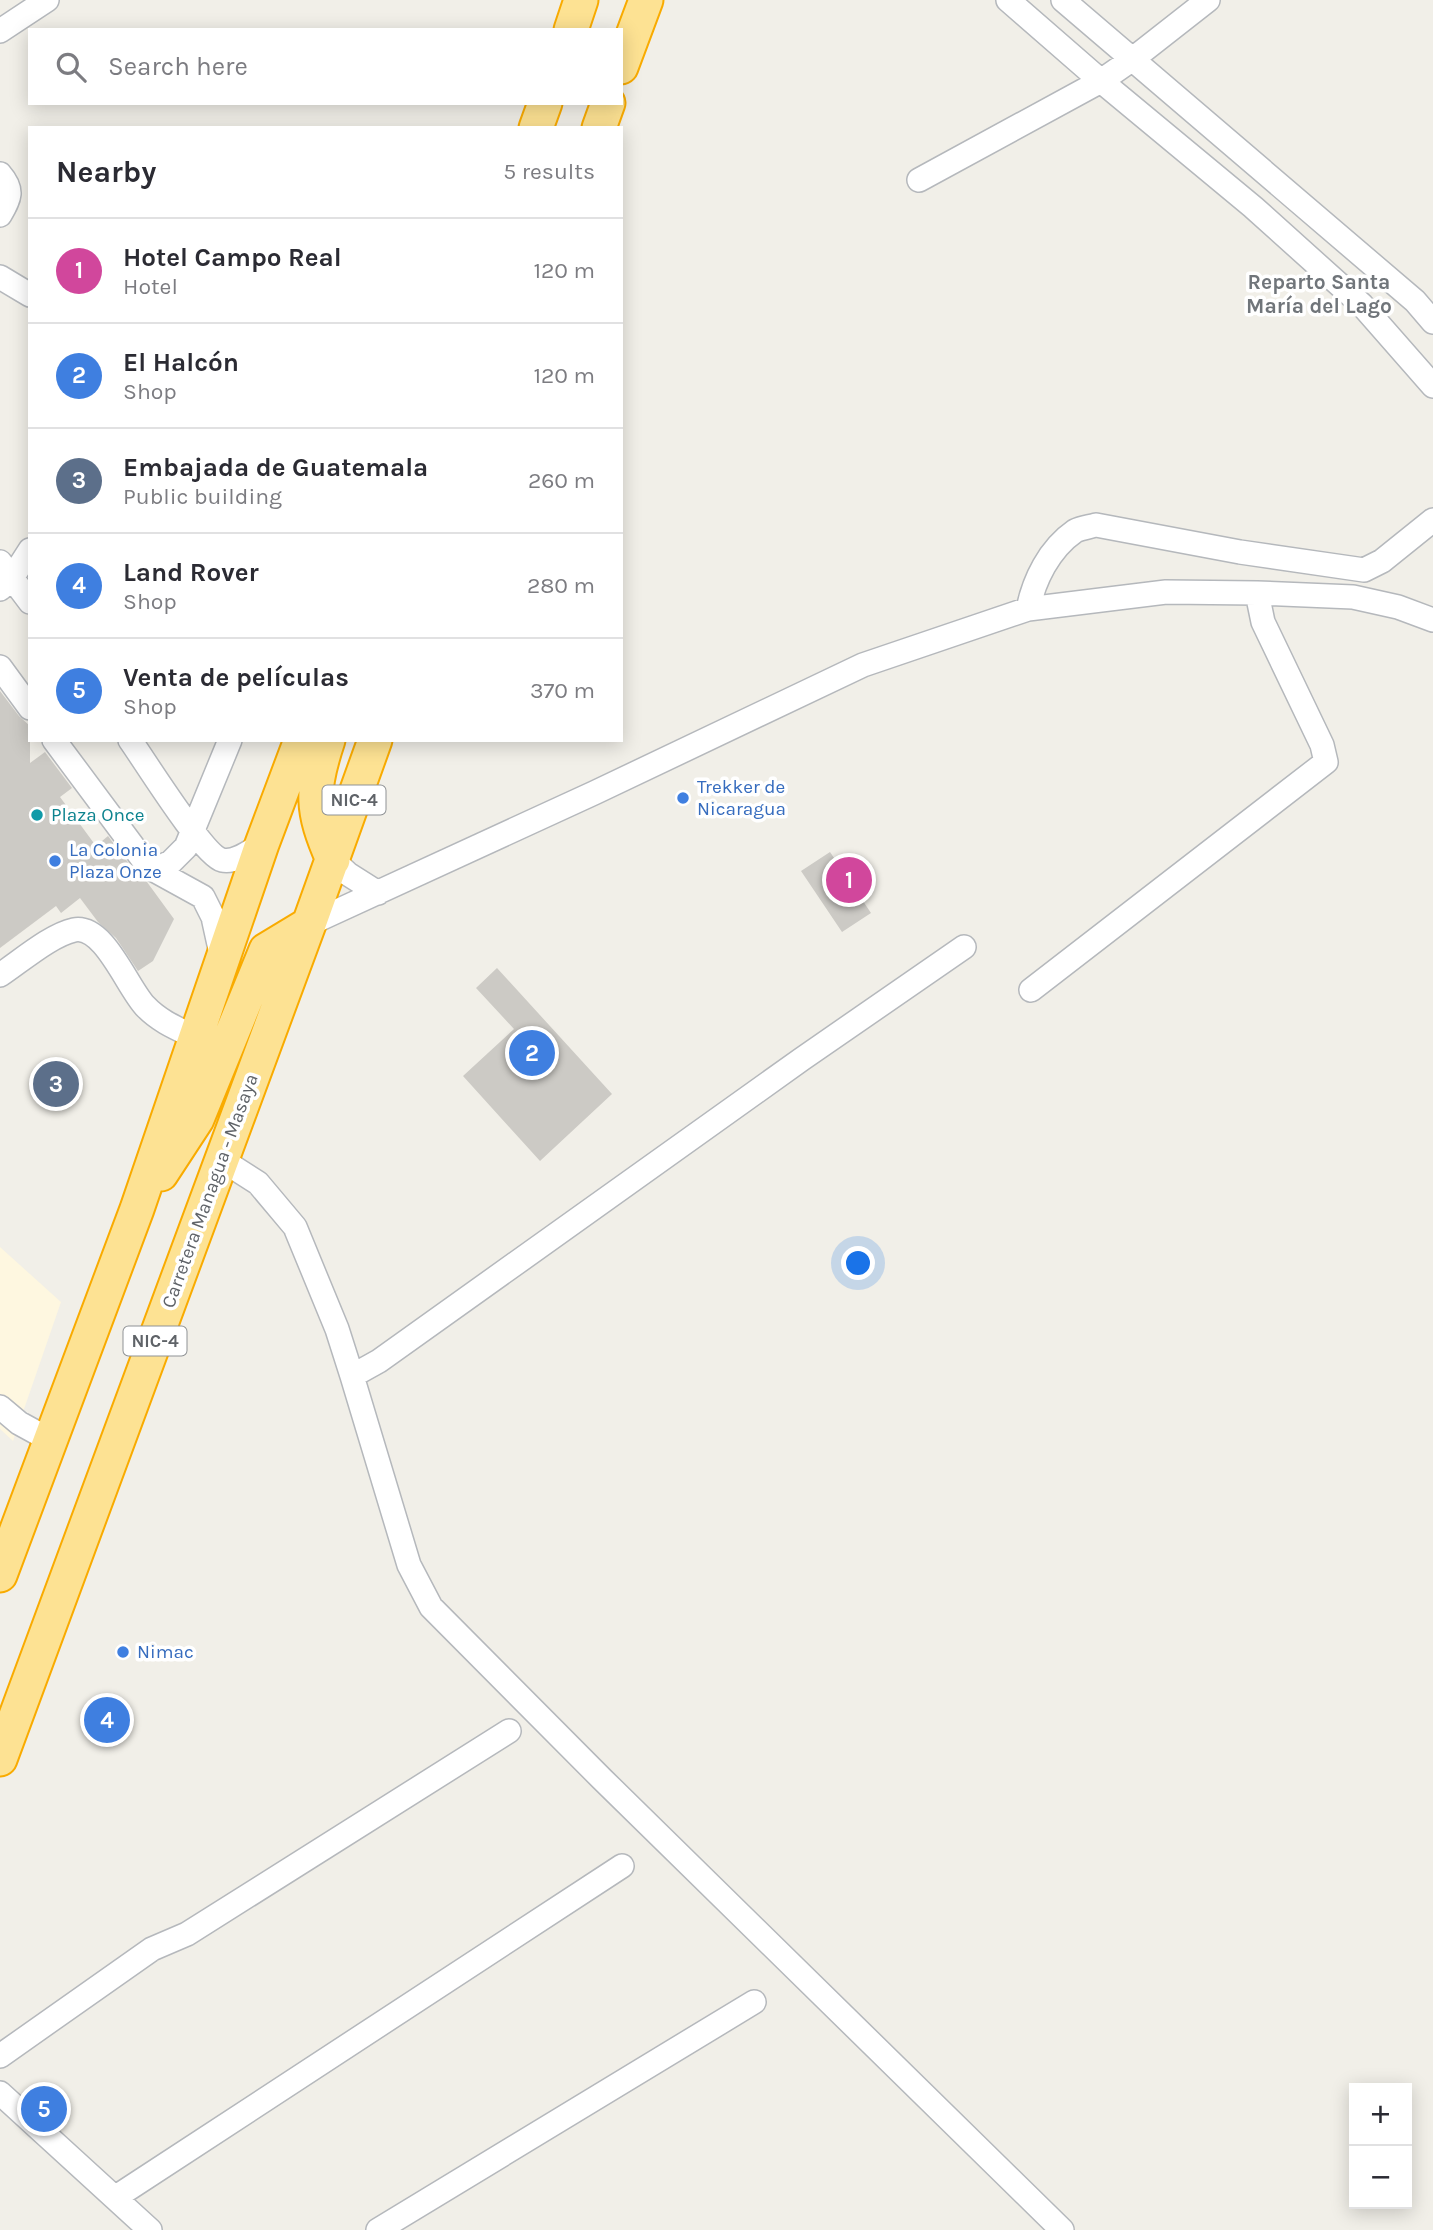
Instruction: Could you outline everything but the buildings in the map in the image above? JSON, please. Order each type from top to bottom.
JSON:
[{"type":"highway","points":[[572,28],[581,0]]},
{"type":"highway","points":[[623,62],[646,0]]},
{"type":"highway","points":[[537,126],[544,105]]},
{"type":"highway","points":[[600,126],[607,105]]},
{"type":"highway","name":"NIC-4","points":[[0,1575],[137,1209],[222,958],[300,742]]},
{"type":"highway","points":[[327,742],[317,773],[315,804],[320,832],[333,860]]},
{"type":"highway","name":"Carretera Managua - Masaya","points":[[0,1759],[374,742]]},
{"type":"highway","points":[[137,1209],[197,1119],[266,950],[309,924]]},
{"type":"street","points":[[0,31],[47,0]]},
{"type":"street","points":[[1008,0],[1253,207],[1362,305],[1433,386]]},
{"type":"street","points":[[1063,0],[1415,301],[1433,322]]},
{"type":"street","points":[[919,180],[1101,81],[1208,0]]},
{"type":"street","points":[[0,174],[8,184],[9,200],[0,215]]},
{"type":"street","points":[[0,276],[28,294]]},
{"type":"street","points":[[1028,609],[1037,577],[1060,544],[1077,530],[1096,525],[1240,552],[1364,570],[1382,561],[1433,520]]},
{"type":"street","points":[[28,552],[4,576],[28,600]]},
{"type":"street","points":[[309,924],[863,665],[1028,609],[1166,592],[1257,593],[1353,597],[1430,617]]},
{"type":"street","points":[[1031,990],[1326,762],[1322,745],[1263,622],[1257,593]]},
{"type":"street","points":[[0,667],[28,705]]},
{"type":"street","points":[[55,742],[141,858],[155,870],[203,897],[213,917],[222,958]]},
{"type":"street","points":[[131,742],[192,830],[215,858],[237,859],[262,845]]},
{"type":"street","points":[[147,763],[156,742]]},
{"type":"street","points":[[155,870],[180,855],[229,742]]},
{"type":"street","points":[[333,860],[348,874],[378,893]]},
{"type":"street","points":[[0,975],[61,935],[76,929],[89,931],[101,941],[143,1004],[162,1022],[195,1037]]},
{"type":"street","points":[[352,1376],[379,1361],[802,1059],[964,947]]},
{"type":"street","points":[[222,1160],[258,1183],[295,1227],[337,1329],[409,1565],[431,1607],[602,1779],[1062,2230]]},
{"type":"street","points":[[0,1407],[19,1423],[50,1440]]},
{"type":"street","points":[[0,2056],[152,1949],[187,1934],[509,1731]]},
{"type":"street","points":[[116,2197],[622,1866]]},
{"type":"street","points":[[378,2230],[754,2003]]},
{"type":"street","points":[[0,2093],[150,2230]]},
{"type":"shaded area","points":[[0,1247],[61,1302],[13,1441],[0,1429]]},
{"type":"place","name":"Trekker de Nicaragua","points":[[683,798]]},
{"type":"place","name":"Plaza Once","points":[[37,815]]},
{"type":"place","name":"La Colonia Plaza Onze","points":[[55,861]]},
{"type":"place","name":"Hotel Campo Real","points":[[849,880]]},
{"type":"place","name":"El Halcón","points":[[532,1053]]},
{"type":"place","name":"Embajada de Guatemala","points":[[56,1084]]},
{"type":"place","name":"Nimac","points":[[123,1652]]},
{"type":"place","name":"Land Rover","points":[[107,1720]]},
{"type":"place","name":"Venta de películas","points":[[44,2109]]},
{"type":"district","name":"Reparto Santa María del Lago","points":[[1319,294]]}]
